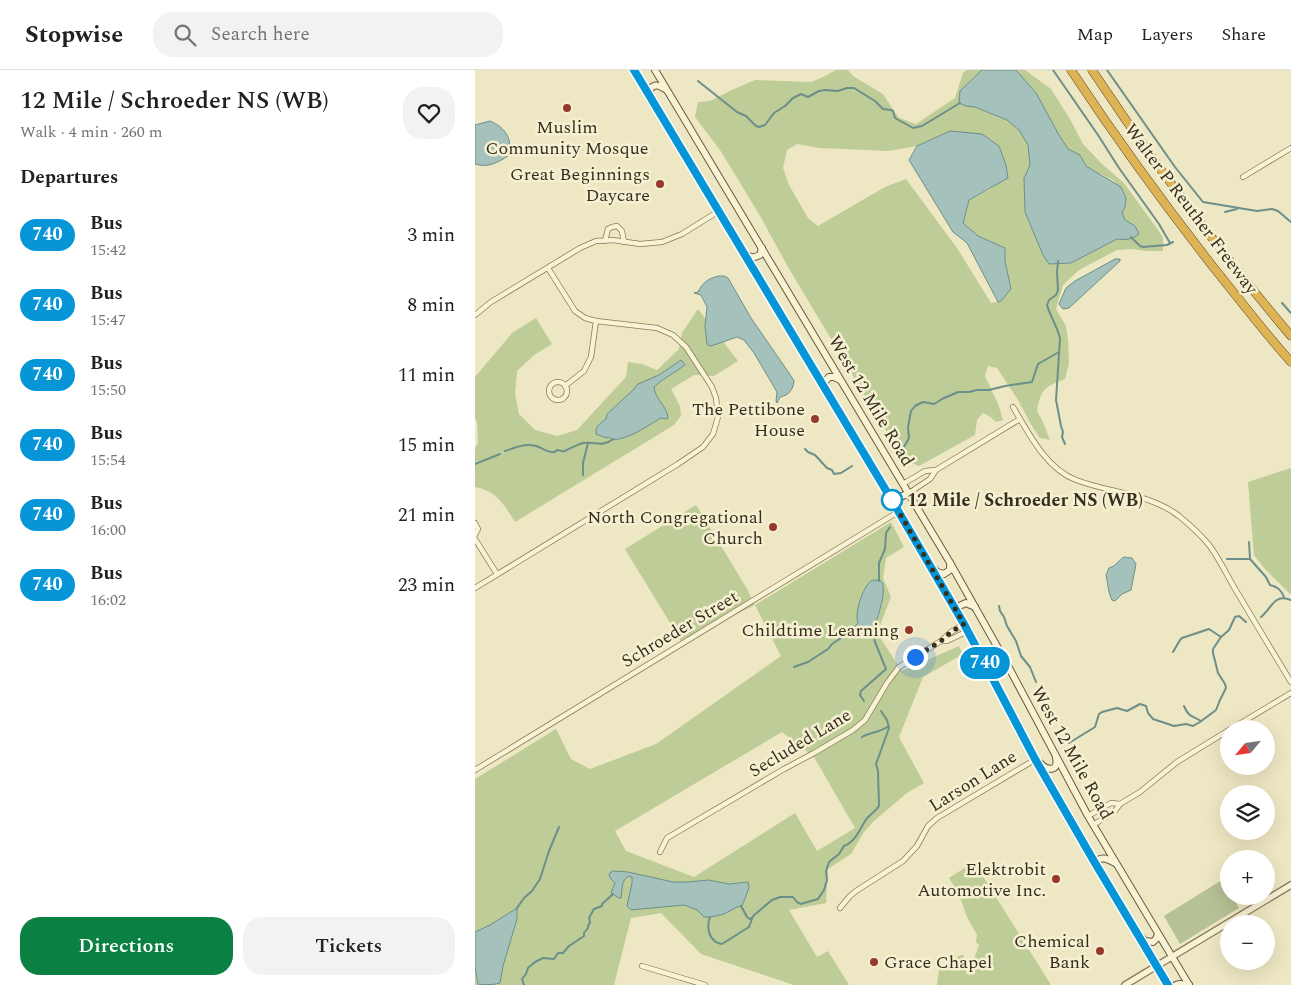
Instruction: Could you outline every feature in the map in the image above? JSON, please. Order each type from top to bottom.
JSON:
[{"type":"highway","name":"Walter P Reuther Freeway","points":[[1071,70],[1180,224],[1291,362]]},
{"type":"highway","name":"Walter P Reuther Freeway","points":[[1092,70],[1186,204],[1291,336]]},
{"type":"main road","name":"West 12 Mile Road","points":[[634,70],[899,512],[964,624],[1035,759],[1168,985]]},
{"type":"main road","name":"West 12 Mile Road","points":[[655,70],[949,561],[1093,825],[1189,985]]},
{"type":"main road","points":[[649,95],[650,89],[654,86],[666,89]]},
{"type":"main road","points":[[744,253],[750,257],[756,257],[761,254],[762,248]]},
{"type":"main road","points":[[823,384],[829,378],[841,380]]},
{"type":"main road","points":[[890,497],[897,499],[909,493]]},
{"type":"main road","points":[[931,567],[943,574],[950,570],[949,561]]},
{"type":"main road","points":[[956,610],[959,606],[966,603],[975,607]]},
{"type":"main road","points":[[1035,759],[1042,766],[1053,769],[1057,764],[1055,756]]},
{"type":"main road","points":[[1095,863],[1103,858],[1109,859],[1116,864]]},
{"type":"main road","points":[[1138,935],[1145,941],[1153,942],[1158,934]]},
{"type":"main road","points":[[1176,985],[1189,985]]},
{"type":"street","points":[[1243,177],[1291,148]]},
{"type":"street","points":[[475,315],[491,302],[580,248],[596,241],[605,240],[640,244],[662,242],[681,234],[719,211]]},
{"type":"street","points":[[605,240],[608,229],[617,226],[622,231],[624,242]]},
{"type":"street","points":[[475,588],[703,447],[713,434],[718,417],[716,398],[711,387],[686,347],[673,335],[657,328],[585,318],[575,310],[548,268]]},
{"type":"street","points":[[565,386],[583,371],[591,357],[596,321]]},
{"type":"street","points":[[558,382],[565,386],[566,392],[564,397],[559,400],[549,395],[549,389],[552,384],[558,382]]},
{"type":"street","points":[[1013,407],[1033,442],[1060,471],[1074,480],[1146,499],[1163,506],[1193,527],[1210,546],[1291,682]]},
{"type":"street","points":[[909,493],[930,479],[936,470],[1020,419]]},
{"type":"street","points":[[903,484],[925,471],[936,470]]},
{"type":"street","name":"Schroeder Street","points":[[475,770],[899,512]]},
{"type":"street","points":[[475,523],[478,529],[475,537],[497,574]]},
{"type":"street","name":"Secluded Lane","points":[[659,852],[667,838],[853,730],[865,720],[899,667],[964,624]]},
{"type":"street","name":"Secluded Lane","points":[[941,641],[947,641],[967,631]]},
{"type":"street","points":[[1246,720],[1291,693]]},
{"type":"street","points":[[1093,825],[1115,811],[1120,804],[1140,792],[1177,762],[1220,736]]},
{"type":"street","name":"Larson Lane","points":[[840,908],[856,891],[903,862],[917,846],[928,826],[937,818],[1035,759]]},
{"type":"street","points":[[1088,816],[1111,803],[1120,804]]},
{"type":"street","points":[[1125,985],[1291,886]]},
{"type":"street","points":[[642,966],[705,985]]},
{"type":"green space","points":[[836,70],[848,70],[853,76],[883,94],[899,118],[916,124],[955,98],[963,73],[967,70],[982,70],[960,91],[966,106],[975,107],[1007,120],[1019,130],[1028,145],[1030,165],[1024,179],[1025,212],[1043,255],[1049,264],[1071,263],[1117,239],[1124,240],[1135,226],[1125,220],[1121,213],[1125,207],[1114,181],[1086,166],[1080,155],[1068,149],[1036,93],[1016,70],[1025,70],[1051,89],[1083,144],[1124,183],[1163,237],[1163,251],[1117,250],[1079,270],[1063,285],[1056,309],[1066,326],[1069,363],[1065,379],[1048,387],[1042,393],[1037,411],[1050,440],[1040,438],[997,368],[988,366],[985,376],[1003,420],[996,422],[983,413],[977,420],[975,435],[919,466],[911,463],[894,444],[788,267],[759,214],[720,150],[695,117],[698,102],[710,101],[755,80],[811,82]],"holes":[[[950,131],[991,189],[969,200],[963,223],[978,236],[1005,249],[1005,261],[1011,289],[1001,301],[991,303],[957,248],[906,179],[885,187],[818,226],[808,218],[789,185],[783,168],[787,150],[797,144],[819,148],[888,151],[917,146]]]},
{"type":"green space","points":[[698,309],[738,361],[714,376],[694,375],[671,389],[680,406],[681,416],[674,425],[515,522],[494,495],[489,491],[475,487],[475,448],[478,443],[477,422],[475,419],[475,377],[512,333],[536,318],[552,344],[534,355],[517,371],[515,394],[519,414],[535,430],[557,436],[577,430],[626,377],[628,362],[642,364],[657,370],[679,349],[682,333]]},
{"type":"green space","points":[[1291,468],[1290,594],[1254,555],[1248,482]]},
{"type":"green space","points":[[696,505],[755,605],[681,641],[625,549]]},
{"type":"green space","points":[[891,522],[904,547],[886,558],[883,578],[891,597],[877,633],[902,671],[959,646],[963,654],[923,677],[899,737],[924,783],[907,793],[874,821],[864,832],[851,854],[828,869],[826,903],[789,910],[817,957],[828,951],[849,985],[794,985],[701,954],[661,913],[631,918],[614,985],[475,985],[475,779],[556,729],[571,759],[590,769],[656,744],[781,656],[755,605]],"holes":[[[782,732],[814,757],[855,828],[817,851],[795,813],[694,877],[626,851],[615,831]]]},
{"type":"green space","points":[[974,862],[1051,985],[937,985],[939,969],[963,954],[964,957],[973,962],[979,945],[976,942],[977,935],[967,917],[958,892],[949,878]]},
{"type":"green space","points":[[1220,881],[1220,905],[1237,905],[1239,908],[1228,915],[1220,915],[1220,920],[1180,944],[1164,916]]},
{"type":"water","points":[[982,70],[1016,70],[1036,93],[1068,149],[1080,155],[1086,166],[1121,187],[1126,198],[1122,213],[1125,220],[1135,226],[1139,234],[1129,239],[1117,239],[1071,263],[1049,264],[1043,255],[1025,212],[1024,178],[1030,165],[1028,145],[1019,130],[1007,120],[975,107],[959,103],[960,91]]},
{"type":"water","points":[[490,121],[504,130],[507,135],[510,145],[508,156],[492,164],[475,164],[475,125]]},
{"type":"water","points":[[950,131],[982,134],[999,146],[1006,165],[1008,178],[969,200],[963,223],[978,236],[1005,248],[1005,261],[1011,289],[998,302],[967,243],[953,232],[909,160],[917,146]]},
{"type":"water","points":[[1115,259],[1120,259],[1120,261],[1069,308],[1063,309],[1059,304],[1066,288]]},
{"type":"water","points":[[719,276],[728,278],[751,318],[794,381],[790,392],[780,397],[777,403],[777,392],[744,340],[737,337],[711,346],[707,344],[705,326],[707,307],[701,295],[694,293],[698,292],[707,281]]},
{"type":"water","points":[[681,360],[685,365],[654,387],[668,418],[661,418],[637,432],[618,439],[612,440],[609,437],[606,438],[596,434],[597,427],[606,419],[607,414],[638,384],[659,375]]},
{"type":"water","points":[[1124,557],[1132,558],[1136,564],[1131,590],[1122,594],[1115,601],[1112,600],[1106,575],[1109,568]]},
{"type":"water","points":[[879,580],[883,584],[883,597],[873,632],[856,635],[853,628],[858,623],[857,613],[862,594],[871,581]]},
{"type":"water","points":[[613,871],[628,872],[673,882],[709,880],[729,884],[748,882],[749,888],[742,906],[724,914],[711,917],[704,917],[697,910],[684,905],[631,910],[627,906],[632,877],[629,876],[624,880],[621,898],[619,898],[611,893],[615,883],[609,875]]},
{"type":"water","points":[[517,908],[517,919],[500,983],[478,984],[475,968],[475,932]]},
{"type":"waterway","points":[[1053,70],[1159,224],[1170,243]]},
{"type":"waterway","points":[[1107,70],[1175,167],[1203,202],[1257,211],[1272,209],[1278,211],[1291,222]]},
{"type":"waterway","points":[[698,81],[759,127],[765,125],[774,113],[793,98],[801,94],[808,97],[825,90],[838,91],[854,88],[875,101],[883,109],[893,111],[895,118],[913,128],[922,126],[960,103]]},
{"type":"waterway","points":[[1225,212],[1237,209]]},
{"type":"waterway","points":[[1131,237],[1143,247],[1167,245],[1173,242]]},
{"type":"waterway","points":[[1058,261],[1058,290],[1047,305],[1060,338],[1056,400],[1063,432],[1062,437],[1065,444]]},
{"type":"waterway","points":[[1282,303],[1291,313]]},
{"type":"waterway","points":[[900,452],[909,438],[908,427],[911,411],[915,406],[923,402],[934,404],[958,392],[989,390],[1032,382],[1038,364],[1059,352]]},
{"type":"waterway","points":[[505,451],[530,445],[550,452],[564,451],[583,443],[602,444],[613,439]]},
{"type":"waterway","points":[[583,475],[583,463],[588,443]]},
{"type":"waterway","points":[[805,449],[815,455],[834,474],[841,473],[852,466]]},
{"type":"waterway","points":[[475,464],[500,454]]},
{"type":"waterway","points":[[879,581],[879,563],[885,549],[886,533],[890,527]]},
{"type":"waterway","points":[[1249,542],[1250,559]]},
{"type":"waterway","points":[[1227,559],[1250,559],[1266,577],[1270,585],[1279,589],[1284,597]]},
{"type":"waterway","points":[[1261,617],[1277,600],[1281,598],[1291,600]]},
{"type":"waterway","points":[[999,606],[1021,656],[1030,667],[1036,682]]},
{"type":"waterway","points":[[1069,743],[1095,727],[1099,714],[1102,712],[1117,708],[1127,711],[1140,704],[1146,706],[1148,713],[1153,719],[1174,726],[1186,724],[1193,726],[1200,722],[1216,710],[1226,688],[1218,673],[1213,649],[1221,637],[1229,630],[1235,617],[1239,616],[1246,622]]},
{"type":"waterway","points":[[1173,652],[1182,638],[1209,629],[1221,637]]},
{"type":"waterway","points":[[864,701],[860,695],[861,691],[886,669],[872,630]]},
{"type":"waterway","points":[[794,667],[808,662],[841,638],[856,631]]},
{"type":"waterway","points":[[1184,706],[1189,714],[1201,721]]},
{"type":"waterway","points":[[710,917],[708,926],[711,937],[722,944],[749,927],[753,916],[772,900],[780,897],[793,897],[801,904],[818,899],[824,890],[827,880],[826,871],[829,862],[839,854],[844,846],[854,839],[867,819],[879,806],[876,764],[889,728],[887,720],[881,711]]},
{"type":"waterway","points":[[862,737],[889,726]]},
{"type":"waterway","points":[[517,908],[540,879],[559,827]]},
{"type":"waterway","points":[[524,985],[522,979],[528,968],[543,958],[554,959],[558,953],[563,953],[569,946],[584,936],[590,922],[589,918],[594,909],[602,906],[613,894]]},
{"type":"waterway","points":[[741,906],[747,917],[752,918]]},
{"type":"bus line","name":"740","points":[[634,70],[890,497],[964,624],[1035,759],[1168,985]]},
{"type":"place","name":"Muslim Community Mosque","points":[[567,108]]},
{"type":"place","name":"Great Beginnings Daycare","points":[[660,184]]},
{"type":"place","name":"The Pettibone House","points":[[815,419]]},
{"type":"place","name":"12 Mile / Schroeder NS (WB)","points":[[892,500]]},
{"type":"place","name":"North Congregational Church","points":[[773,527]]},
{"type":"place","name":"Childtime Learning","points":[[909,630]]},
{"type":"place","name":"Elektrobit Automotive Inc.","points":[[1056,879]]},
{"type":"place","name":"Chemical Bank","points":[[1100,951]]},
{"type":"place","name":"Grace Chapel","points":[[874,962]]},
{"type":"route","points":[[892,500],[964,624],[915,657]]}]
